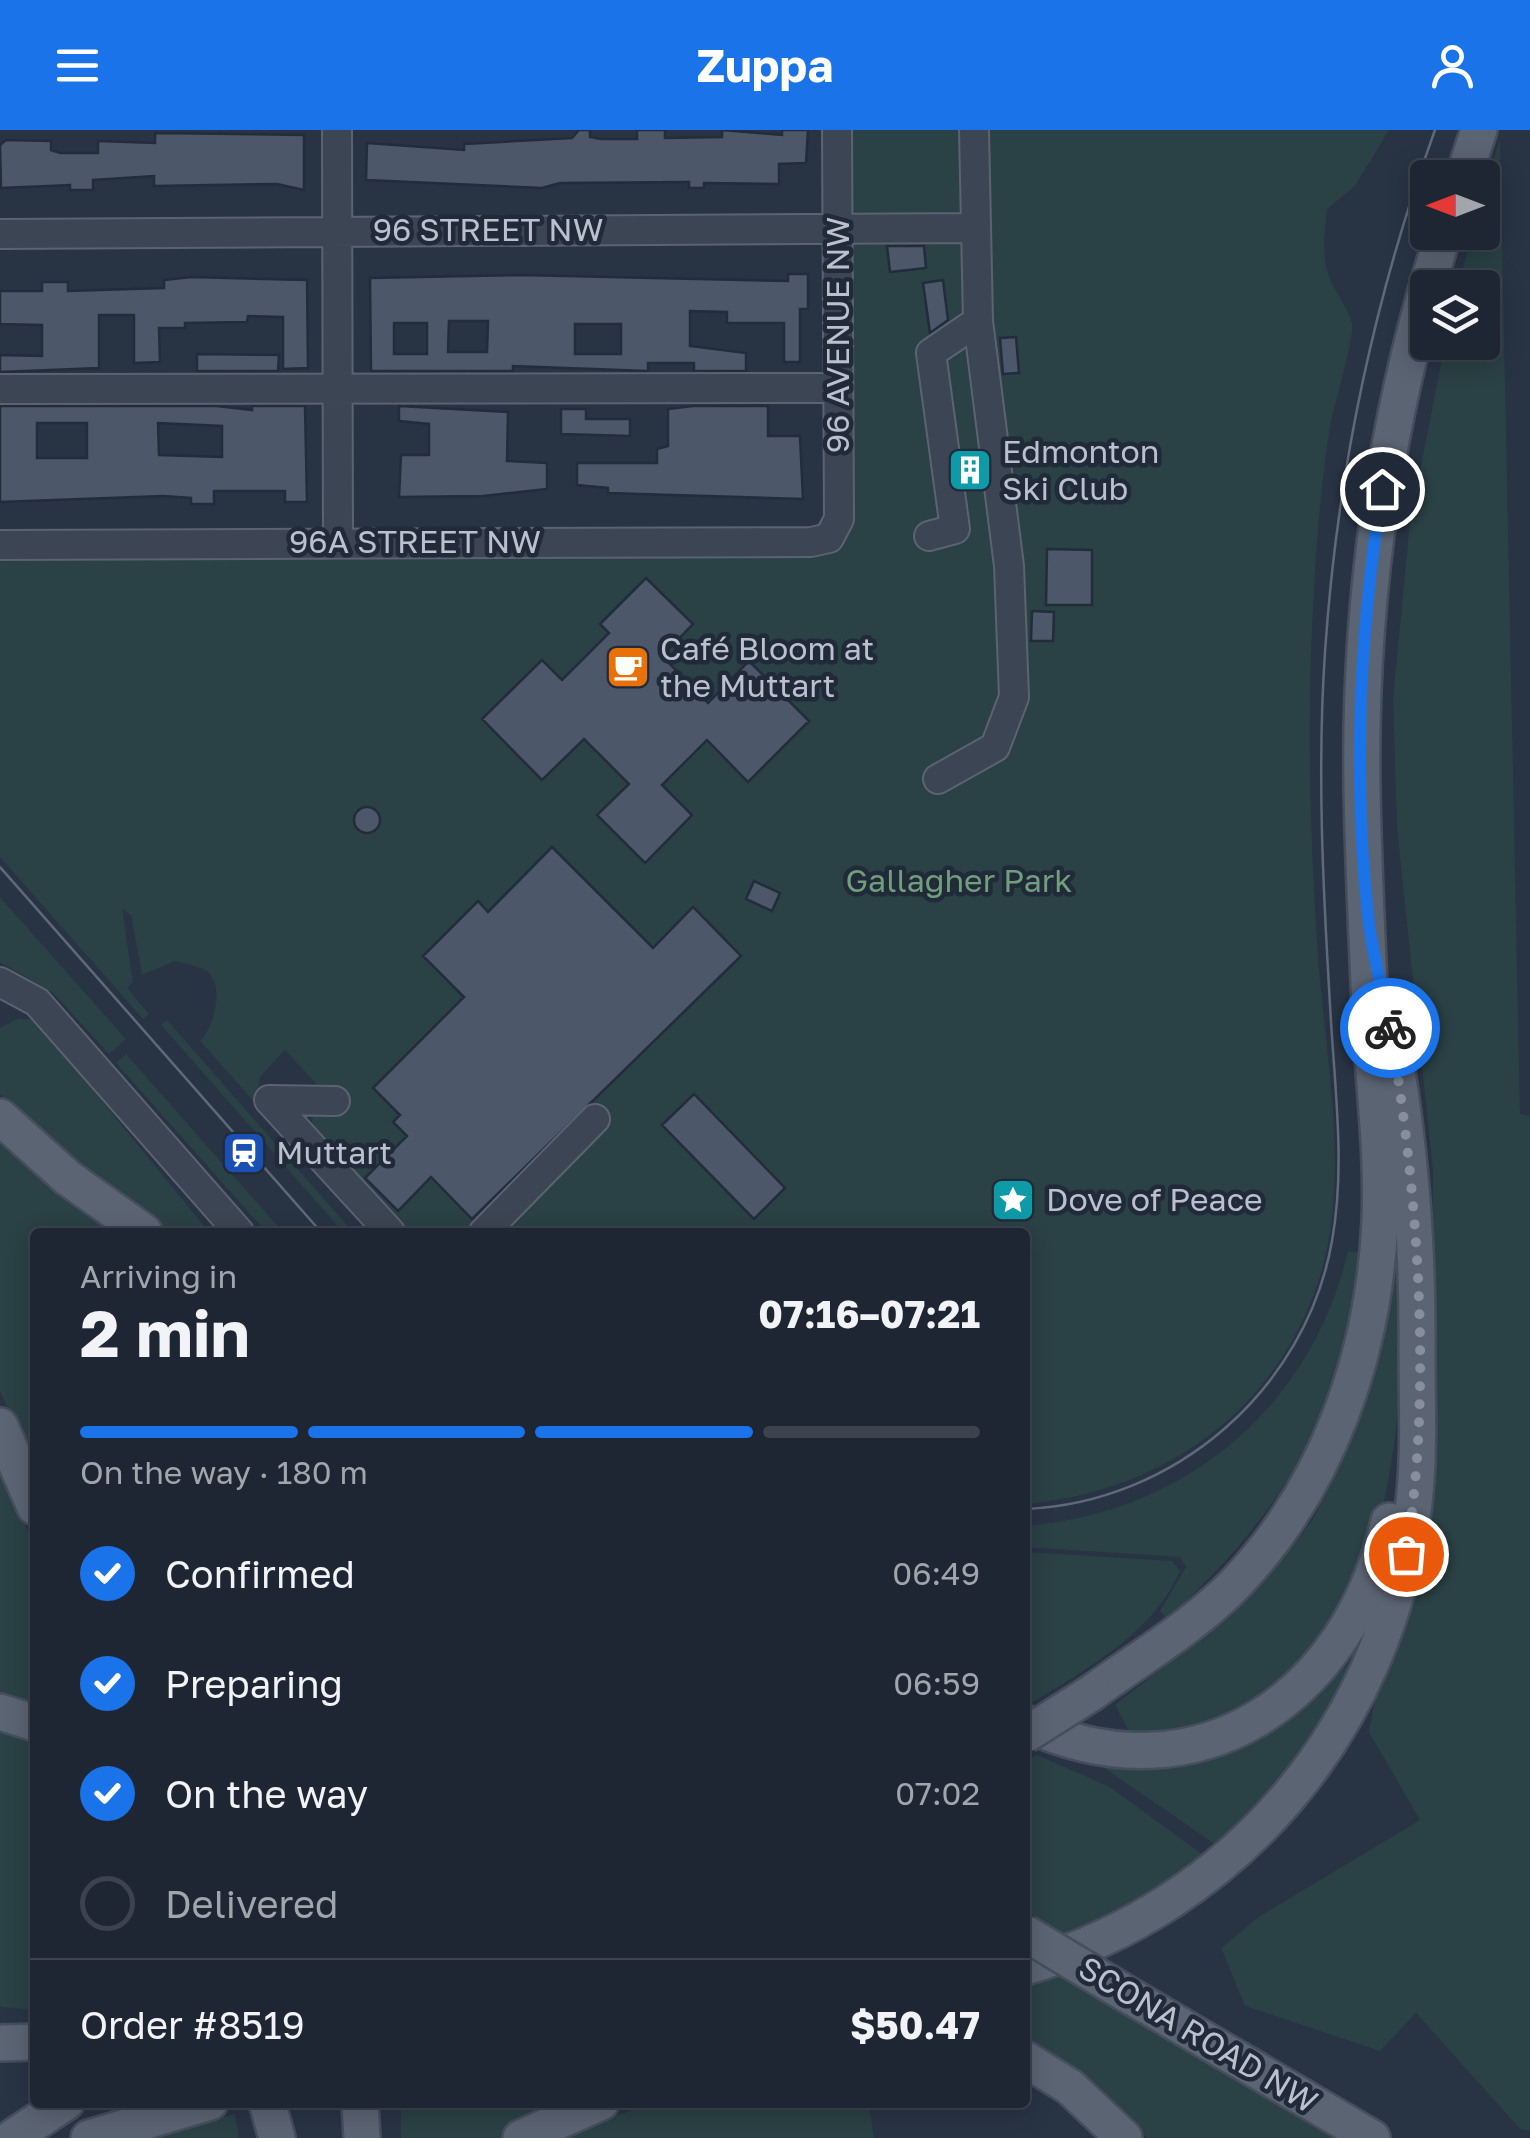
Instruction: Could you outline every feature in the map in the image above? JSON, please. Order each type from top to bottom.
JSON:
[{"type":"main road","points":[[1469,160],[1480,130]]},
{"type":"main road","points":[[1030,1732],[1093,1692],[1235,1584],[1287,1520],[1335,1433],[1369,1318],[1380,1223],[1362,788],[1371,555],[1411,344],[1439,250]]},
{"type":"main road","points":[[1030,1965],[1106,1938],[1182,1896],[1274,1816],[1304,1782],[1371,1670],[1406,1554],[1416,1468],[1417,1317],[1408,1138],[1368,918]]},
{"type":"main road","points":[[0,1118],[68,1178],[138,1228]]},
{"type":"main road","points":[[1030,1726],[1061,1740],[1128,1750],[1194,1746],[1262,1720],[1312,1676],[1340,1641],[1381,1560],[1396,1490],[1417,1317]]},
{"type":"main road","points":[[0,1426],[30,1495]]},
{"type":"main road","points":[[0,1712],[30,1721]]},
{"type":"main road","name":"SCONA ROAD NW","points":[[1030,1936],[1372,2138]]},
{"type":"main road","points":[[1030,2062],[1070,2088],[1124,2138]]},
{"type":"main road","points":[[1030,2084],[1124,2138]]},
{"type":"main road","points":[[12,2138],[57,2108]]},
{"type":"main road","points":[[90,2138],[190,2108]]},
{"type":"main road","points":[[269,2108],[277,2138]]},
{"type":"main road","points":[[360,2108],[362,2138]]},
{"type":"main road","points":[[384,2108],[385,2138]]},
{"type":"main road","points":[[522,2138],[588,2108]]},
{"type":"street","points":[[337,130],[338,542]]},
{"type":"street","name":"96 AVENUE NW","points":[[829,538],[840,518],[837,130]]},
{"type":"street","points":[[938,779],[995,747],[1014,697],[1010,566],[978,321],[974,130]]},
{"type":"street","name":"96 STREET NW","points":[[0,234],[976,228]]},
{"type":"street","points":[[929,536],[956,529],[931,353],[978,321]]},
{"type":"street","points":[[0,388],[838,388]]},
{"type":"street","name":"96A STREET NW","points":[[0,545],[811,542],[829,538]]},
{"type":"street","points":[[0,1011],[13,988],[234,1228]]},
{"type":"street","points":[[335,1101],[269,1100],[386,1228]]},
{"type":"street","points":[[488,1228],[595,1119]]},
{"type":"green space","name":"Gallagher Park","points":[[849,130],[1389,130],[1355,186],[1327,209],[1324,251],[1331,282],[1352,324],[1326,455],[1311,654],[1314,881],[1334,1126],[1333,1212],[1326,1253],[1314,1294],[1293,1338],[1267,1378],[1236,1412],[1201,1442],[1161,1466],[1073,1497],[1030,1503],[1030,1228],[401,1228],[310,1130],[319,1087],[285,1050],[260,1077],[257,1105],[200,1041],[210,1026],[216,996],[207,971],[175,961],[142,975],[131,915],[122,909],[133,982],[127,988],[149,1014],[143,1019],[0,857],[0,559],[482,552],[612,557],[837,550],[853,524]]},
{"type":"green space","points":[[1500,138],[1520,1114],[1530,1116],[1530,2131],[1520,2129],[1416,2013],[1380,2051],[1245,2006],[1221,1948],[1260,1916],[1420,1820],[1369,1732],[1377,1685],[1430,1540],[1433,1171],[1397,828],[1393,698],[1410,522],[1442,360],[1500,360],[1500,270],[1463,270],[1468,250],[1500,250],[1500,160],[1494,160]]},
{"type":"green space","points":[[0,897],[126,1039],[109,1054],[53,993],[0,962]]},
{"type":"green space","points":[[17,1019],[33,1019],[40,1025],[206,1228],[163,1228],[18,1115],[0,1094],[0,1028]]},
{"type":"green space","points":[[167,1020],[349,1228],[339,1228],[161,1025]]},
{"type":"green space","points":[[126,1054],[279,1228],[262,1228],[116,1063]]},
{"type":"green space","points":[[0,1137],[116,1228],[30,1228],[30,1460],[0,1391]]},
{"type":"green space","points":[[1404,1164],[1399,1401],[1388,1483],[1367,1560],[1333,1628],[1284,1685],[1215,1726],[1132,1737],[1115,1705],[1243,1599],[1289,1550],[1320,1506],[1351,1438],[1374,1362],[1389,1284]]},
{"type":"green space","points":[[1348,1251],[1367,1253],[1336,1387],[1305,1453],[1243,1541],[1167,1619],[1160,1611],[1186,1567],[1180,1557],[1030,1547],[1030,1525],[1083,1517],[1138,1500],[1188,1475],[1233,1442],[1272,1404],[1304,1358],[1330,1307]]},
{"type":"green space","points":[[0,1466],[30,1536],[30,1706],[0,1697]]},
{"type":"green space","points":[[1030,1552],[1172,1561],[1180,1571],[1168,1594],[1134,1633],[1030,1704]]},
{"type":"green space","points":[[1358,1651],[1293,1774],[1219,1847],[1094,1761],[1173,1764],[1242,1746],[1303,1708]]},
{"type":"green space","points":[[0,1727],[30,1736],[30,2010],[0,2007]]},
{"type":"green space","points":[[1037,1755],[1110,1787],[1206,1857],[1149,1899],[1066,1937],[1030,1919],[1030,1758]]},
{"type":"green space","points":[[1052,1966],[1345,2138],[1147,2138],[1111,2100],[1030,2047],[1030,1973]]},
{"type":"green space","points":[[401,2108],[560,2108],[501,2138],[401,2138]]},
{"type":"green space","points":[[639,2108],[870,2108],[874,2138],[549,2138]]},
{"type":"green space","points":[[235,2114],[239,2138],[134,2138]]},
{"type":"building","points":[[579,130],[590,130],[590,137],[601,139],[637,139],[637,130],[665,130],[665,138],[722,137],[722,130],[782,135],[782,130],[808,130],[806,163],[779,164],[779,184],[704,183],[704,188],[689,188],[689,182],[560,183],[542,188],[366,180],[367,143],[464,150],[464,144],[572,138]]},
{"type":"building","points":[[155,133],[304,135],[304,190],[277,184],[154,186],[154,176],[93,180],[93,190],[70,190],[70,185],[1,188],[0,145],[6,140],[51,141],[51,150],[60,153],[98,153],[98,141],[155,143]]},
{"type":"building","points":[[887,246],[924,246],[926,268],[890,272]]},
{"type":"building","points":[[788,274],[808,274],[808,309],[800,309],[800,362],[784,362],[784,323],[727,323],[727,312],[690,311],[690,346],[746,353],[746,371],[694,371],[694,363],[648,363],[648,371],[513,366],[513,371],[371,371],[370,278],[520,275],[788,281]],"holes":[[[449,321],[488,321],[487,352],[448,352]],[[394,323],[427,323],[427,354],[394,354]],[[575,324],[621,324],[621,354],[575,354]]]},
{"type":"building","points":[[164,280],[307,280],[308,368],[283,369],[283,317],[248,316],[247,322],[185,323],[185,328],[159,328],[160,362],[134,363],[134,315],[99,315],[99,368],[0,372],[0,355],[42,356],[42,325],[0,324],[0,291],[42,291],[42,282],[68,282],[68,291],[164,288]]},
{"type":"building","points":[[943,280],[948,320],[930,333],[923,283]]},
{"type":"building","points":[[1016,337],[1019,373],[1003,374],[1000,338]]},
{"type":"building","points":[[197,354],[279,355],[278,371],[197,371]]},
{"type":"building","points":[[0,406],[217,406],[252,410],[252,406],[305,406],[307,502],[285,502],[285,491],[214,491],[214,504],[191,504],[191,498],[163,496],[0,502]],"holes":[[[37,423],[87,423],[87,458],[37,458]],[[158,423],[222,426],[222,457],[159,455]]]},
{"type":"building","points":[[399,406],[508,412],[507,461],[547,463],[547,489],[483,496],[399,497],[401,455],[429,455],[429,424],[399,421]]},
{"type":"building","points":[[768,406],[768,436],[800,436],[803,499],[608,493],[608,488],[577,485],[577,463],[657,463],[657,449],[668,446],[668,409]]},
{"type":"building","points":[[561,409],[586,409],[586,419],[630,419],[630,436],[561,434]]},
{"type":"building","points":[[1047,549],[1092,550],[1092,605],[1046,605]]},
{"type":"building","points":[[646,578],[693,624],[662,656],[708,703],[749,661],[809,721],[748,782],[707,740],[662,785],[692,815],[645,863],[597,815],[629,784],[584,739],[542,780],[482,719],[542,660],[562,680],[609,633],[600,624]]},
{"type":"building","points":[[1032,611],[1054,612],[1053,641],[1031,641]]},
{"type":"building","points":[[367,807],[376,811],[380,820],[376,829],[367,833],[358,829],[354,820],[358,811]]},
{"type":"building","points":[[552,847],[653,948],[693,907],[741,956],[472,1219],[431,1177],[398,1211],[365,1178],[407,1136],[393,1122],[400,1115],[373,1088],[464,997],[423,956],[478,901],[488,912]]},
{"type":"building","points":[[754,881],[780,893],[772,911],[746,899]]},
{"type":"building","points":[[694,1094],[785,1188],[754,1219],[662,1125]]},
{"type":"tram line","points":[[1030,1508],[1080,1502],[1133,1485],[1181,1461],[1225,1428],[1263,1389],[1294,1344],[1317,1295],[1332,1241],[1338,1183],[1321,784],[1331,585],[1362,387],[1394,257],[1435,130]]},
{"type":"tram line","points":[[0,867],[317,1228]]},
{"type":"way so far","points":[[1390,1028],[1408,1138],[1417,1317],[1416,1468],[1406,1554]]},
{"type":"place","name":"Edmonton Ski Club","points":[[970,470]]},
{"type":"place","name":"Café Bloom at the Muttart","points":[[628,667]]},
{"type":"place","name":"Muttart","points":[[244,1153]]},
{"type":"place","name":"Dove of Peace","points":[[1013,1200]]},
{"type":"route","points":[[1382,489],[1366,618],[1362,788],[1368,918],[1390,1028]]}]
